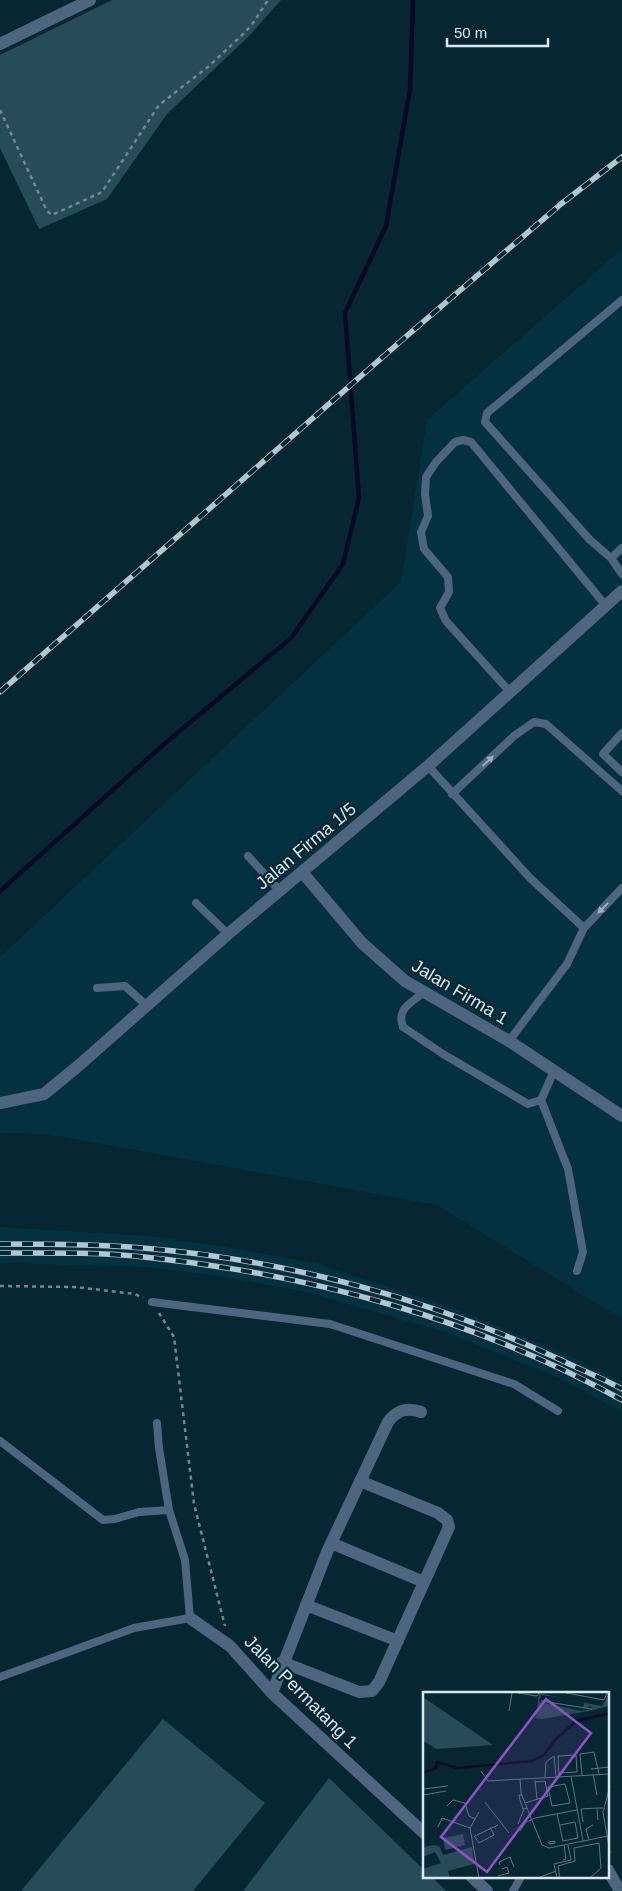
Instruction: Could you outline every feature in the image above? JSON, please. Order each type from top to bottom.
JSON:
[{"type":"street","points":[[0,44],[90,0]]},
{"type":"street","name":"Jalan Firma 1/5","points":[[0,1103],[44,1094],[228,934],[428,766],[622,591]]},
{"type":"street","name":"Jalan Firma 1","points":[[302,872],[362,943],[405,981],[423,994],[509,1041],[622,1116]]},
{"type":"street","points":[[272,1693],[282,1662],[331,1543],[392,1417],[404,1410],[411,1409],[421,1412]]},
{"type":"street","points":[[282,1662],[359,1692],[372,1691],[379,1682],[449,1527],[447,1520],[438,1513],[360,1481]]},
{"type":"street","points":[[331,1543],[424,1582]]},
{"type":"street","points":[[306,1604],[398,1640]]},
{"type":"street","name":"Jalan Permatang 1","points":[[190,1618],[230,1646],[272,1693],[423,1832]]},
{"type":"street","points":[[610,1874],[620,1891]]},
{"type":"street","points":[[473,1878],[487,1891]]},
{"type":"lane","points":[[622,300],[487,413],[485,422],[590,540],[611,558],[622,574]]},
{"type":"lane","points":[[511,693],[446,622],[440,608],[449,592],[448,577],[424,549],[420,532],[428,516],[425,494],[426,477],[436,462],[455,442],[463,440],[471,442],[606,606]]},
{"type":"lane","points":[[611,558],[622,548]]},
{"type":"lane","points":[[452,794],[514,736],[534,722],[546,724],[622,791]]},
{"type":"lane","points":[[622,733],[603,754],[622,772]]},
{"type":"lane","points":[[428,766],[530,878],[584,928]]},
{"type":"lane","points":[[248,856],[280,890]]},
{"type":"lane","points":[[509,1041],[567,964],[584,928],[622,888]]},
{"type":"lane","points":[[196,903],[228,934]]},
{"type":"lane","points":[[97,988],[125,986],[146,1005]]},
{"type":"lane","points":[[423,994],[403,1008],[400,1019],[403,1027],[443,1054],[528,1104],[541,1100]]},
{"type":"lane","points":[[554,1071],[541,1100],[568,1170],[584,1252],[577,1271]]},
{"type":"lane","points":[[152,1302],[330,1324],[514,1384],[558,1411]]},
{"type":"lane","points":[[0,1677],[134,1628],[190,1618],[185,1560],[169,1510],[158,1448],[157,1423]]},
{"type":"lane","points":[[0,1441],[103,1520],[115,1519],[139,1512],[169,1510]]},
{"type":"lane","points":[[513,1891],[520,1878]]},
{"type":"path","points":[[0,110],[47,211],[52,215],[102,192],[158,105],[209,66],[246,31],[268,0]]},
{"type":"shaded area","points":[[112,0],[281,0],[249,36],[167,114],[107,199],[39,229],[0,148],[0,55]]},
{"type":"shaded area","points":[[622,249],[622,1319],[437,1205],[48,1134],[0,1133],[0,957],[401,582],[427,420]]},
{"type":"shaded area","points":[[0,1227],[147,1236],[226,1247],[314,1263],[451,1307],[569,1355],[622,1382],[622,1412],[559,1378],[445,1332],[306,1292],[219,1276],[146,1267],[0,1263]]},
{"type":"shaded area","points":[[163,1719],[265,1803],[193,1891],[21,1891]]},
{"type":"shaded area","points":[[329,1778],[423,1869],[423,1878],[433,1878],[446,1891],[243,1891]]},
{"type":"waterway","points":[[0,891],[163,745],[291,638],[343,564],[359,498],[345,313],[386,226],[410,89],[413,0]]},
{"type":"railway","points":[[0,692],[409,334],[561,204],[622,157]]},
{"type":"railway","points":[[0,1244],[90,1245],[143,1248],[251,1262],[304,1273],[410,1301],[461,1318],[512,1338],[622,1389]]},
{"type":"railway","points":[[0,1253],[126,1255],[268,1275],[329,1288],[450,1324],[509,1346],[566,1371],[622,1400]]}]
